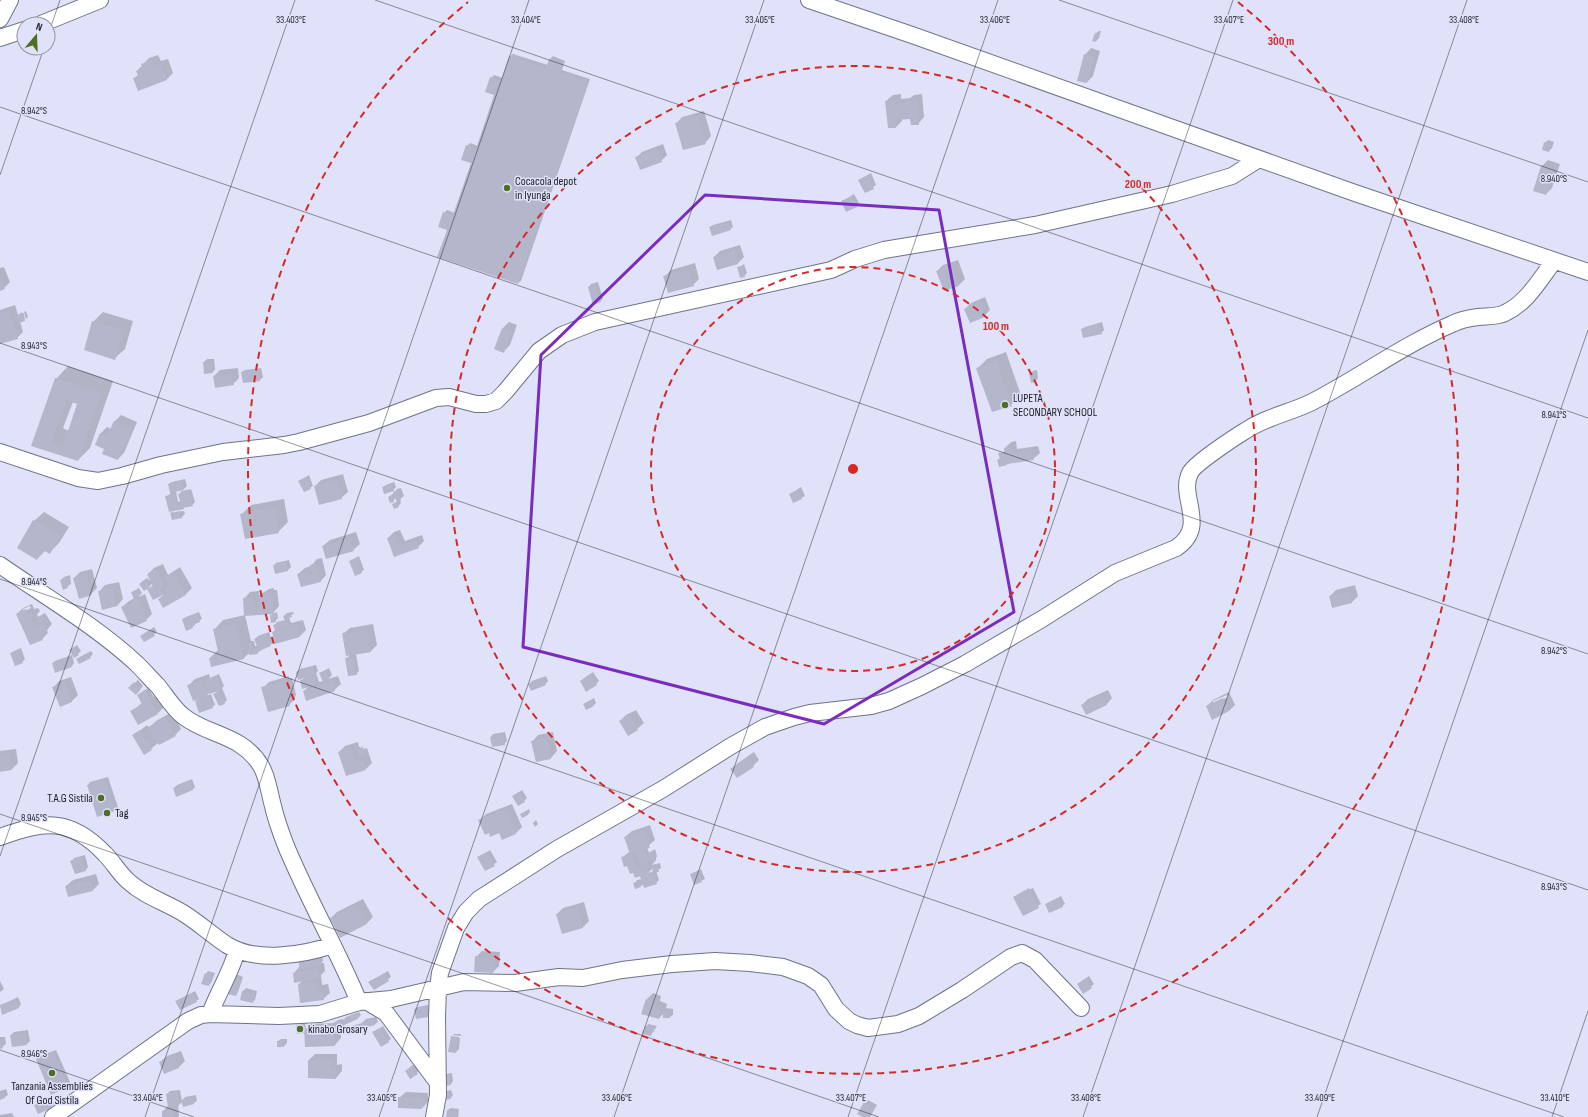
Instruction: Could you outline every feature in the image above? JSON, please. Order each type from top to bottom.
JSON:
[{"type":"street","points":[[0,19],[10,0]]},
{"type":"street","points":[[56,18],[100,0]]},
{"type":"street","points":[[809,0],[912,35],[1259,159],[1588,272]]},
{"type":"street","points":[[0,38],[16,33]]},
{"type":"street","points":[[0,452],[78,478],[98,480],[122,476],[161,465],[223,452],[299,442],[369,423],[436,398],[449,397],[476,404],[486,404],[496,401],[544,347],[562,335],[595,322],[830,270],[855,259],[884,250],[1035,225],[1172,194],[1232,176],[1259,159]]},
{"type":"street","points":[[434,1117],[438,1083],[438,988],[443,963],[456,928],[466,912],[479,899],[557,848],[663,789],[760,729],[794,717],[870,706],[889,701],[966,664],[1042,619],[1115,573],[1176,548],[1182,544],[1188,536],[1191,527],[1192,517],[1188,480],[1190,472],[1198,464],[1246,430],[1265,420],[1310,403],[1452,324],[1464,320],[1505,314],[1526,298],[1554,261]]},
{"type":"street","points":[[0,565],[64,607],[120,650],[137,665],[183,716],[242,745],[252,754],[261,766],[267,781],[273,807],[286,845],[333,945],[363,1002],[386,1013],[438,1083]]},
{"type":"street","points":[[0,837],[20,830],[46,824],[71,829],[96,845],[128,880],[141,891],[186,915],[227,945],[238,950],[266,955],[287,955],[316,951],[333,945]]},
{"type":"street","points":[[210,1014],[216,998],[231,970],[238,950]]},
{"type":"street","points":[[53,1117],[188,1021],[201,1015],[312,1015],[363,1002],[391,999],[468,981],[515,983],[559,977],[583,978],[622,970],[702,961],[766,964],[783,967],[808,976],[821,985],[836,1008],[849,1021],[868,1028],[898,1024],[919,1016],[962,990],[1011,956],[1022,953],[1035,960],[1081,1008]]},
{"type":"highlighted area","points":[[705,195],[939,210],[1014,612],[824,724],[523,647],[541,355]]},
{"type":"building","points":[[1095,33],[1099,34],[1096,42],[1092,41]]},
{"type":"building","points":[[1084,54],[1094,57],[1087,83],[1077,81]]},
{"type":"building","name":"Cocacola depot in Iyunga","points":[[509,56],[546,68],[549,59],[563,63],[560,73],[588,82],[518,284],[437,257],[447,230],[438,227],[443,212],[453,215],[471,163],[461,160],[466,145],[476,149],[494,95],[485,92],[490,77],[501,81]]},
{"type":"building","points":[[152,60],[155,67],[161,64],[167,80],[138,91],[133,78],[138,76],[136,71],[143,68],[141,64]]},
{"type":"building","points":[[895,100],[895,104],[917,100],[919,125],[911,125],[910,119],[895,120],[896,128],[888,128],[885,101]]},
{"type":"building","points":[[698,117],[706,144],[683,150],[675,123]]},
{"type":"building","points":[[1544,142],[1552,144],[1549,152],[1542,150]]},
{"type":"building","points":[[657,149],[662,162],[640,170],[635,157]]},
{"type":"building","points":[[1541,166],[1554,170],[1546,195],[1533,191]]},
{"type":"building","points":[[868,175],[874,189],[865,193],[858,180]]},
{"type":"building","points":[[852,196],[857,207],[846,212],[841,201]]},
{"type":"building","points":[[728,222],[731,230],[712,236],[709,227]]},
{"type":"building","points":[[734,250],[738,264],[717,270],[713,257]]},
{"type":"building","points":[[951,265],[959,286],[944,291],[936,271]]},
{"type":"building","points":[[742,266],[745,277],[740,278],[737,267]]},
{"type":"building","points":[[689,269],[694,286],[668,293],[663,276]]},
{"type":"building","points":[[0,278],[5,289],[0,291]]},
{"type":"building","points":[[595,284],[601,302],[593,305],[588,287]]},
{"type":"building","points":[[979,303],[985,317],[970,323],[964,309]]},
{"type":"building","points":[[9,311],[18,339],[0,344],[0,314]]},
{"type":"building","points":[[24,313],[25,321],[19,323],[17,315]]},
{"type":"building","points":[[92,321],[124,331],[115,360],[84,350]]},
{"type":"building","points":[[1099,324],[1102,334],[1083,338],[1081,329]]},
{"type":"building","points":[[502,328],[511,331],[504,353],[494,349]]},
{"type":"building","points":[[212,361],[213,373],[204,374],[203,362]]},
{"type":"building","points":[[996,361],[1012,406],[992,412],[976,368]]},
{"type":"building","points":[[259,370],[260,381],[243,383],[241,372]]},
{"type":"building","points":[[1034,372],[1036,382],[1031,383],[1029,373]]},
{"type":"building","points":[[232,374],[234,385],[215,388],[213,376]]},
{"type":"building","points":[[55,378],[101,394],[78,461],[31,446]],"holes":[[[67,400],[77,404],[63,446],[51,441]]]},
{"type":"building","points":[[114,421],[132,428],[118,460],[102,454],[104,449],[95,445],[100,433],[107,436]]},
{"type":"building","points":[[1010,447],[1011,454],[1032,451],[1034,460],[1007,464],[1004,448]]},
{"type":"building","points":[[1003,452],[1007,465],[999,467],[997,460],[1000,459],[998,453]]},
{"type":"building","points":[[306,477],[311,489],[304,492],[298,481]]},
{"type":"building","points":[[337,480],[342,499],[319,505],[314,486]]},
{"type":"building","points":[[182,481],[184,490],[170,493],[168,484]]},
{"type":"building","points":[[391,484],[394,491],[384,494],[382,487]]},
{"type":"building","points":[[398,490],[401,500],[397,502],[393,492]]},
{"type":"building","points":[[798,490],[802,499],[793,503],[789,494]]},
{"type":"building","points":[[189,491],[193,506],[182,508],[178,494]]},
{"type":"building","points":[[174,495],[176,504],[180,503],[182,509],[169,512],[165,496]]},
{"type":"building","points":[[392,495],[394,502],[390,503],[388,497]]},
{"type":"building","points":[[397,502],[399,507],[394,509],[392,504]]},
{"type":"building","points":[[274,508],[279,533],[245,539],[240,514]]},
{"type":"building","points":[[181,511],[182,518],[172,520],[170,513]]},
{"type":"building","points":[[33,520],[60,536],[50,554],[43,550],[37,560],[17,548]]},
{"type":"building","points":[[394,536],[399,547],[416,541],[419,548],[394,557],[387,538]]},
{"type":"building","points":[[350,538],[354,551],[326,559],[322,546]]},
{"type":"building","points":[[356,558],[362,573],[355,576],[349,561]]},
{"type":"building","points":[[286,562],[288,571],[275,574],[273,565]]},
{"type":"building","points":[[316,564],[321,582],[301,587],[297,574],[306,572],[308,576],[313,575],[310,565]]},
{"type":"building","points":[[157,570],[165,586],[160,589],[163,595],[153,600],[147,589],[153,586],[147,574]]},
{"type":"building","points":[[174,572],[186,595],[163,608],[158,599],[167,594],[164,589],[168,587],[164,578]]},
{"type":"building","points":[[86,574],[92,595],[79,599],[73,578]]},
{"type":"building","points":[[68,577],[68,588],[63,590],[60,580]]},
{"type":"building","points":[[144,580],[150,587],[144,591],[139,584]]},
{"type":"building","points":[[113,588],[117,606],[102,610],[98,591]]},
{"type":"building","points":[[137,590],[139,597],[134,599],[131,592]]},
{"type":"building","points":[[1349,591],[1352,603],[1332,608],[1329,596]]},
{"type":"building","points":[[272,595],[274,614],[244,616],[243,598],[253,597],[254,607],[258,607],[256,597]]},
{"type":"building","points":[[139,599],[147,621],[131,628],[121,607]]},
{"type":"building","points":[[26,609],[28,615],[32,613],[34,618],[31,620],[34,627],[43,623],[47,631],[40,634],[43,640],[30,645],[16,614]]},
{"type":"building","points":[[197,614],[200,622],[192,625],[193,628],[186,631],[182,619]]},
{"type":"building","points":[[275,614],[276,622],[271,623],[270,615]]},
{"type":"building","points":[[291,614],[292,617],[284,619],[283,616]]},
{"type":"building","points":[[42,615],[45,620],[39,624],[36,618]]},
{"type":"building","points":[[287,620],[289,626],[275,630],[273,625]]},
{"type":"building","points":[[235,624],[244,659],[211,667],[209,658],[219,656],[213,629]]},
{"type":"building","points":[[297,626],[300,637],[275,644],[272,632]]},
{"type":"building","points":[[151,629],[155,636],[144,642],[140,636]]},
{"type":"building","points":[[367,630],[371,652],[346,656],[342,633]]},
{"type":"building","points":[[266,634],[271,646],[259,651],[254,639]]},
{"type":"building","points":[[248,643],[251,643],[252,649],[257,648],[258,654],[249,655]]},
{"type":"building","points":[[74,647],[79,655],[74,658],[69,650]]},
{"type":"building","points":[[18,650],[23,663],[15,666],[10,653]]},
{"type":"building","points":[[88,653],[91,658],[79,664],[76,659]]},
{"type":"building","points":[[69,657],[72,667],[55,673],[52,663]]},
{"type":"building","points":[[354,657],[357,675],[348,676],[345,658]]},
{"type":"building","points":[[313,667],[315,674],[298,680],[296,672]]},
{"type":"building","points":[[326,670],[329,679],[323,682],[319,673]]},
{"type":"building","points":[[590,674],[597,685],[586,692],[580,681]]},
{"type":"building","points":[[216,676],[221,690],[209,694],[205,681]]},
{"type":"building","points":[[313,676],[316,685],[302,689],[300,680]]},
{"type":"building","points":[[543,678],[546,685],[531,691],[528,684]]},
{"type":"building","points":[[203,680],[208,696],[193,701],[187,685]]},
{"type":"building","points":[[289,680],[294,699],[289,700],[284,681]]},
{"type":"building","points":[[283,681],[290,706],[268,712],[261,687]]},
{"type":"building","points":[[332,681],[335,691],[306,701],[303,691]]},
{"type":"building","points":[[65,682],[72,702],[60,707],[52,687]]},
{"type":"building","points":[[134,682],[141,689],[136,695],[128,688]]},
{"type":"building","points":[[145,690],[151,699],[142,704],[137,695]]},
{"type":"building","points":[[219,691],[225,704],[219,706],[213,694]]},
{"type":"building","points":[[1102,696],[1107,705],[1086,715],[1081,705]]},
{"type":"building","points":[[209,697],[213,708],[199,713],[195,701]]},
{"type":"building","points":[[1223,698],[1229,711],[1212,720],[1206,706]]},
{"type":"building","points":[[150,700],[158,714],[138,725],[130,711]]},
{"type":"building","points":[[591,700],[594,706],[586,710],[583,704]]},
{"type":"building","points":[[629,715],[638,730],[628,736],[619,721]]},
{"type":"building","points":[[165,718],[176,736],[159,745],[148,727]]},
{"type":"building","points":[[140,730],[152,750],[144,755],[132,735]]},
{"type":"building","points":[[502,734],[505,745],[492,747],[490,737]]},
{"type":"building","points":[[547,738],[551,759],[536,762],[531,741]]},
{"type":"building","points":[[351,747],[356,762],[363,760],[366,770],[346,776],[338,752]]},
{"type":"building","points":[[363,747],[366,756],[359,758],[356,749]]},
{"type":"building","points":[[10,754],[12,770],[0,772],[0,756]]},
{"type":"building","points":[[748,757],[754,767],[737,778],[730,769]]},
{"type":"building","name":"T.A.G Sistila","points":[[105,779],[115,811],[97,817],[87,785]]},
{"type":"building","points":[[189,781],[193,790],[176,797],[173,788]]},
{"type":"building","points":[[519,792],[525,802],[518,806],[512,796]]},
{"type":"building","points":[[506,809],[516,834],[502,840],[499,833],[490,837],[489,833],[485,835],[478,820]]},
{"type":"building","points":[[526,811],[528,815],[522,818],[520,814]]},
{"type":"building","points":[[644,830],[650,848],[644,849],[649,862],[641,866],[636,853],[641,850],[630,854],[624,837]]},
{"type":"building","points":[[652,851],[655,860],[650,861],[647,853]]},
{"type":"building","points":[[487,852],[495,866],[485,871],[477,857]]},
{"type":"building","points":[[631,854],[636,868],[650,864],[651,867],[647,868],[649,874],[653,872],[657,884],[644,888],[640,876],[635,878],[633,873],[630,874],[627,866],[624,867],[621,857]]},
{"type":"building","points":[[82,857],[86,871],[75,874],[70,861]]},
{"type":"building","points":[[657,865],[659,872],[653,873],[652,866]]},
{"type":"building","points":[[698,871],[702,882],[694,885],[690,874]]},
{"type":"building","points":[[90,880],[93,891],[68,897],[65,886]]},
{"type":"building","points":[[639,881],[641,887],[635,889],[633,883]]},
{"type":"building","points":[[1029,888],[1039,908],[1023,916],[1013,897]]},
{"type":"building","points":[[1058,898],[1063,907],[1049,913],[1045,904]]},
{"type":"building","points":[[357,904],[367,924],[340,938],[330,918]]},
{"type":"building","points":[[577,908],[583,928],[562,934],[556,914]]},
{"type":"building","points":[[319,956],[321,965],[300,969],[298,960]]},
{"type":"building","points":[[475,956],[494,958],[493,973],[474,972]]},
{"type":"building","points":[[318,969],[319,978],[294,983],[293,973]]},
{"type":"building","points":[[205,973],[212,976],[209,986],[201,984]]},
{"type":"building","points":[[385,973],[389,981],[374,990],[368,982]]},
{"type":"building","points":[[232,977],[241,979],[236,996],[227,994]]},
{"type":"building","points":[[1086,978],[1092,988],[1083,994],[1077,984]]},
{"type":"building","points":[[315,982],[316,991],[323,990],[324,1000],[300,1003],[298,984]]},
{"type":"building","points":[[242,991],[255,994],[253,1003],[240,1000]]},
{"type":"building","points":[[192,993],[197,1002],[180,1010],[175,1001]]},
{"type":"building","points":[[15,999],[19,1008],[2,1015],[0,1005]]},
{"type":"building","points":[[646,999],[656,1002],[654,1007],[662,1010],[659,1019],[641,1014]]},
{"type":"building","points":[[425,1007],[428,1017],[416,1019],[414,1009]]},
{"type":"building","points":[[663,1011],[671,1011],[670,1018],[663,1018]]},
{"type":"building","points":[[356,1014],[358,1019],[344,1025],[342,1020]]},
{"type":"building","points":[[373,1019],[375,1025],[364,1028],[362,1022]]},
{"type":"building","points":[[340,1021],[342,1032],[335,1033],[334,1022]]},
{"type":"building","name":"kinabo Grosary","points":[[302,1024],[304,1033],[297,1034],[296,1025]]},
{"type":"building","points":[[359,1024],[361,1029],[348,1035],[345,1030]]},
{"type":"building","points":[[645,1026],[654,1028],[654,1032],[644,1029]]},
{"type":"building","points":[[334,1028],[335,1046],[305,1047],[304,1029]]},
{"type":"building","points":[[380,1028],[389,1042],[381,1047],[372,1032]]},
{"type":"building","points":[[643,1030],[652,1033],[651,1036],[642,1034]]},
{"type":"building","points":[[25,1033],[27,1045],[12,1047],[10,1035]]},
{"type":"building","points":[[451,1036],[459,1037],[456,1053],[448,1052]]},
{"type":"building","points":[[0,1039],[2,1039],[3,1048],[0,1049]]},
{"type":"building","points":[[277,1041],[284,1041],[284,1047],[277,1047]]},
{"type":"building","name":"Tanzania Assemblies Of God Sistila","points":[[53,1052],[68,1087],[51,1095],[36,1059]]},
{"type":"building","points":[[175,1056],[179,1068],[164,1074],[159,1062]]},
{"type":"building","points":[[308,1060],[331,1060],[331,1070],[336,1070],[336,1079],[308,1078]]},
{"type":"building","points":[[413,1065],[418,1074],[410,1079],[405,1071]]},
{"type":"building","points":[[449,1075],[451,1085],[444,1086],[443,1077]]},
{"type":"building","points":[[3,1091],[5,1098],[0,1100],[0,1092]]},
{"type":"building","points":[[177,1092],[179,1106],[168,1108],[166,1094]]},
{"type":"building","points":[[443,1093],[449,1093],[451,1099],[444,1100]]},
{"type":"building","points":[[398,1097],[423,1099],[422,1109],[398,1108]]},
{"type":"building","points":[[193,1098],[194,1104],[183,1107],[181,1100]]},
{"type":"building","points":[[48,1099],[52,1108],[38,1114],[34,1105]]},
{"type":"building","points":[[864,1102],[875,1108],[870,1117],[863,1117],[857,1114]]},
{"type":"building","points":[[172,1110],[173,1117],[162,1117],[162,1111]]},
{"type":"building","points":[[447,1110],[457,1112],[456,1117],[446,1117]]},
{"type":"place","name":"Cocacola depot in Iyunga","points":[[507,188]]},
{"type":"place","name":"LUPETA SECONDARY SCHOOL","points":[[1005,405]]},
{"type":"place","name":"T.A.G Sistila","points":[[101,798]]},
{"type":"place","name":"Tag","points":[[107,813]]},
{"type":"place","name":"kinabo Grosary","points":[[300,1029]]},
{"type":"place","name":"Tanzania Assemblies Of God Sistila","points":[[52,1073]]}]
